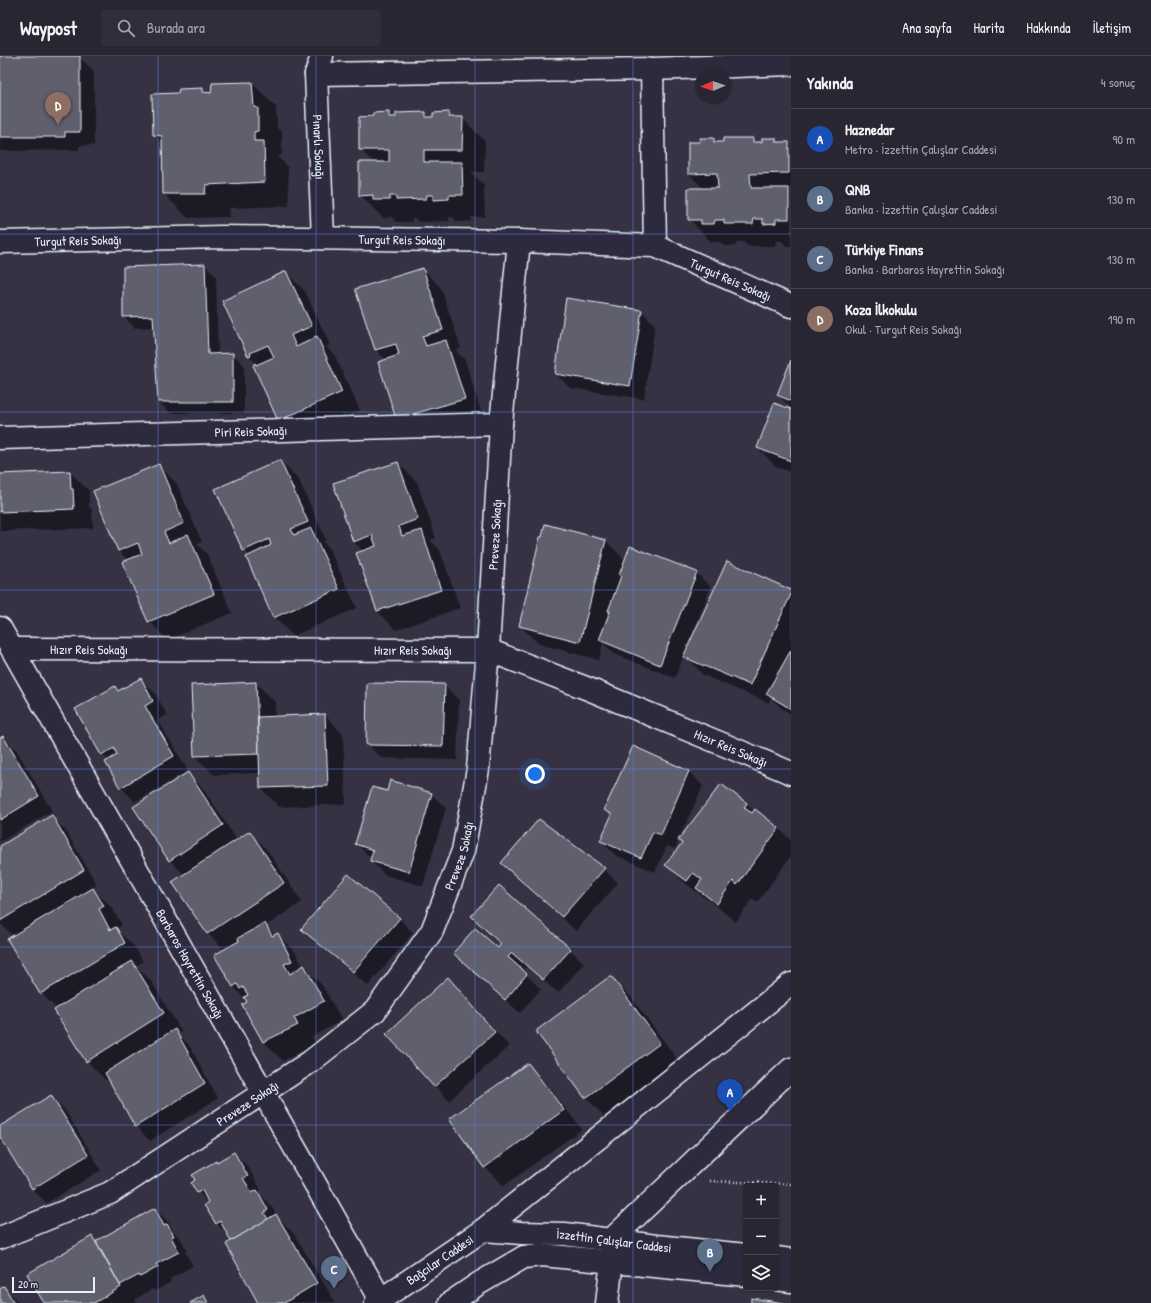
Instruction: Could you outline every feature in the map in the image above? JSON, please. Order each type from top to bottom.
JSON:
[{"type":"street","points":[[319,65],[652,70],[791,64]]},
{"type":"street","name":"Pınarlı Sokağı","points":[[319,65],[323,238]]},
{"type":"street","points":[[652,70],[655,246]]},
{"type":"street","name":"Turgut Reis Sokağı","points":[[0,242],[222,237],[519,241],[655,246],[791,306]]},
{"type":"street","name":"Preveze Sokağı","points":[[0,1238],[110,1192],[310,1062],[375,1011],[432,931],[462,852],[478,769],[488,650],[501,424],[519,241]]},
{"type":"street","name":"Piri Reis Sokağı","points":[[0,438],[501,424]]},
{"type":"street","name":"Barbaros Hayrettin Sokağı","points":[[0,628],[263,1093],[378,1302]]},
{"type":"street","name":"Hızır Reis Sokağı","points":[[12,650],[488,650],[605,696],[791,773]]},
{"type":"street","name":"Bağcılar Caddesi","points":[[378,1302],[483,1230],[791,984]]},
{"type":"street","points":[[607,1303],[612,1261],[612,1239],[791,1069]]},
{"type":"street","name":"İzzettin Çalışlar Caddesi","points":[[483,1230],[521,1234],[565,1234],[656,1246],[743,1255]]},
{"type":"street","points":[[450,1303],[478,1284],[524,1257],[542,1255],[612,1261]]},
{"type":"street","points":[[779,1258],[791,1260]]},
{"type":"street","name":"İzzettin Çalışlar Caddesi","points":[[612,1261],[743,1275]]},
{"type":"street","points":[[779,1279],[791,1281]]},
{"type":"path","points":[[708,1181],[791,1184]]},
{"type":"building","points":[[0,56],[80,56],[80,132],[65,132],[65,137],[0,137]]},
{"type":"building","points":[[252,82],[254,107],[258,108],[258,131],[254,132],[254,141],[264,141],[265,182],[206,185],[205,194],[163,194],[162,136],[153,135],[152,94],[178,93],[179,89],[203,88],[203,92],[211,93],[212,83]]},
{"type":"building","points":[[389,112],[389,117],[396,117],[396,113],[426,112],[426,117],[433,117],[433,113],[449,112],[449,117],[463,117],[462,150],[424,150],[424,162],[462,162],[463,195],[449,195],[449,199],[433,200],[433,195],[427,195],[426,199],[396,200],[396,196],[390,196],[390,200],[373,200],[373,195],[359,196],[359,162],[389,162],[389,150],[359,150],[359,117],[373,116],[373,113]]},
{"type":"building","points":[[700,138],[714,138],[714,142],[723,142],[723,138],[753,138],[753,142],[762,142],[762,138],[776,138],[776,142],[789,142],[789,173],[750,174],[751,188],[789,188],[789,219],[776,219],[776,223],[763,224],[763,219],[754,219],[753,224],[724,224],[724,220],[715,220],[714,224],[701,224],[701,220],[688,220],[688,188],[718,188],[717,173],[688,174],[688,142],[700,142]]},
{"type":"building","points":[[205,264],[208,354],[233,353],[233,402],[158,402],[153,316],[123,317],[123,267]]},
{"type":"building","points":[[423,268],[443,330],[422,336],[426,346],[446,340],[465,399],[396,419],[378,362],[399,355],[396,344],[375,350],[355,289]]},
{"type":"building","points":[[286,271],[312,326],[291,335],[296,347],[317,336],[342,392],[278,421],[253,365],[274,357],[268,345],[250,353],[251,355],[248,356],[222,301]]},
{"type":"building","points":[[566,298],[642,310],[630,386],[555,374]]},
{"type":"building","points":[[791,360],[791,401],[777,395]]},
{"type":"building","points":[[774,403],[791,409],[791,461],[757,448]]},
{"type":"building","points":[[280,460],[308,522],[291,529],[294,535],[311,528],[339,589],[273,618],[246,557],[271,545],[269,539],[243,551],[215,489]]},
{"type":"building","points":[[398,462],[418,519],[399,526],[402,536],[422,530],[441,590],[377,611],[356,553],[376,546],[372,535],[353,542],[333,483]]},
{"type":"building","points":[[159,464],[184,523],[164,532],[169,543],[188,534],[214,594],[148,622],[122,562],[142,554],[138,543],[118,551],[93,491]]},
{"type":"building","points":[[70,471],[74,509],[0,512],[0,474]]},
{"type":"building","points":[[545,524],[606,540],[580,642],[519,626],[540,537],[542,537]]},
{"type":"building","points":[[630,546],[697,572],[660,665],[599,640],[621,576],[619,575]]},
{"type":"building","points":[[727,561],[791,590],[791,594],[750,685],[683,657]]},
{"type":"building","points":[[791,650],[791,709],[766,694]]},
{"type":"building","points":[[141,678],[153,701],[145,706],[174,756],[120,788],[105,762],[117,755],[114,748],[101,755],[75,709],[115,686],[118,691]]},
{"type":"building","points":[[256,682],[259,754],[194,756],[191,685]]},
{"type":"building","points":[[367,683],[445,684],[443,746],[366,745]]},
{"type":"building","points":[[325,714],[328,786],[260,788],[258,717]]},
{"type":"building","points":[[3,736],[39,796],[0,820],[0,738]]},
{"type":"building","points":[[633,746],[689,771],[661,835],[653,832],[641,858],[600,841],[612,814],[604,810]]},
{"type":"building","points":[[188,772],[223,825],[169,861],[133,807]]},
{"type":"building","points":[[390,780],[432,793],[409,872],[370,861],[373,850],[355,844],[372,787],[387,791]]},
{"type":"building","points":[[721,784],[747,803],[744,808],[752,813],[755,809],[779,828],[737,885],[733,881],[717,904],[696,888],[702,879],[693,873],[687,881],[665,865],[682,843],[678,840]]},
{"type":"building","points":[[52,815],[84,870],[0,921],[0,846]]},
{"type":"building","points":[[539,819],[605,868],[562,917],[501,863]]},
{"type":"building","points":[[250,831],[284,883],[207,934],[172,882]]},
{"type":"building","points":[[348,874],[400,918],[353,972],[301,929]]},
{"type":"building","points":[[499,885],[571,949],[543,980],[512,953],[508,957],[527,974],[505,1000],[453,953],[475,928],[498,948],[501,944],[471,916]]},
{"type":"building","points":[[93,888],[104,906],[99,909],[110,930],[116,927],[125,943],[40,994],[7,939]]},
{"type":"building","points":[[265,923],[272,936],[278,933],[292,961],[284,964],[290,974],[304,965],[324,1001],[294,1018],[298,1025],[263,1042],[242,1005],[247,1002],[244,997],[248,995],[243,987],[240,989],[237,984],[233,987],[214,955],[239,941],[238,938]]},
{"type":"building","points":[[132,961],[164,1013],[86,1062],[54,1010]]},
{"type":"building","points":[[448,977],[495,1032],[434,1087],[386,1034]]},
{"type":"building","points":[[609,977],[612,977],[659,1041],[659,1044],[587,1097],[584,1097],[537,1033],[537,1030]]},
{"type":"building","points":[[175,1029],[205,1083],[135,1127],[105,1073]]},
{"type":"building","points":[[528,1063],[564,1110],[484,1168],[449,1119]]},
{"type":"building","points":[[51,1095],[88,1155],[32,1189],[0,1137],[0,1126]]},
{"type":"building","points":[[234,1152],[248,1176],[243,1178],[252,1193],[257,1190],[268,1210],[264,1213],[268,1219],[231,1241],[220,1221],[216,1224],[204,1205],[208,1202],[202,1190],[197,1193],[191,1183],[195,1180],[192,1175]]},
{"type":"building","points":[[155,1208],[164,1226],[167,1224],[174,1236],[171,1237],[179,1252],[156,1264],[158,1267],[140,1277],[139,1275],[120,1285],[96,1241]]},
{"type":"building","points":[[276,1214],[317,1283],[284,1303],[258,1303],[226,1244]]},
{"type":"building","points":[[92,1236],[121,1287],[94,1303],[44,1303],[27,1274]]},
{"type":"building","points":[[4,1286],[14,1303],[0,1303],[0,1289]]},
{"type":"building","points":[[204,1295],[208,1303],[190,1303]]},
{"type":"building","points":[[751,1298],[784,1303],[751,1303]]},
{"type":"place","name":"Koza İlkokulu","points":[[58,125]]},
{"type":"place","name":"Haznedar","points":[[730,1112]]},
{"type":"place","name":"QNB","points":[[710,1272]]},
{"type":"place","name":"Türkiye Finans","points":[[334,1289]]}]
